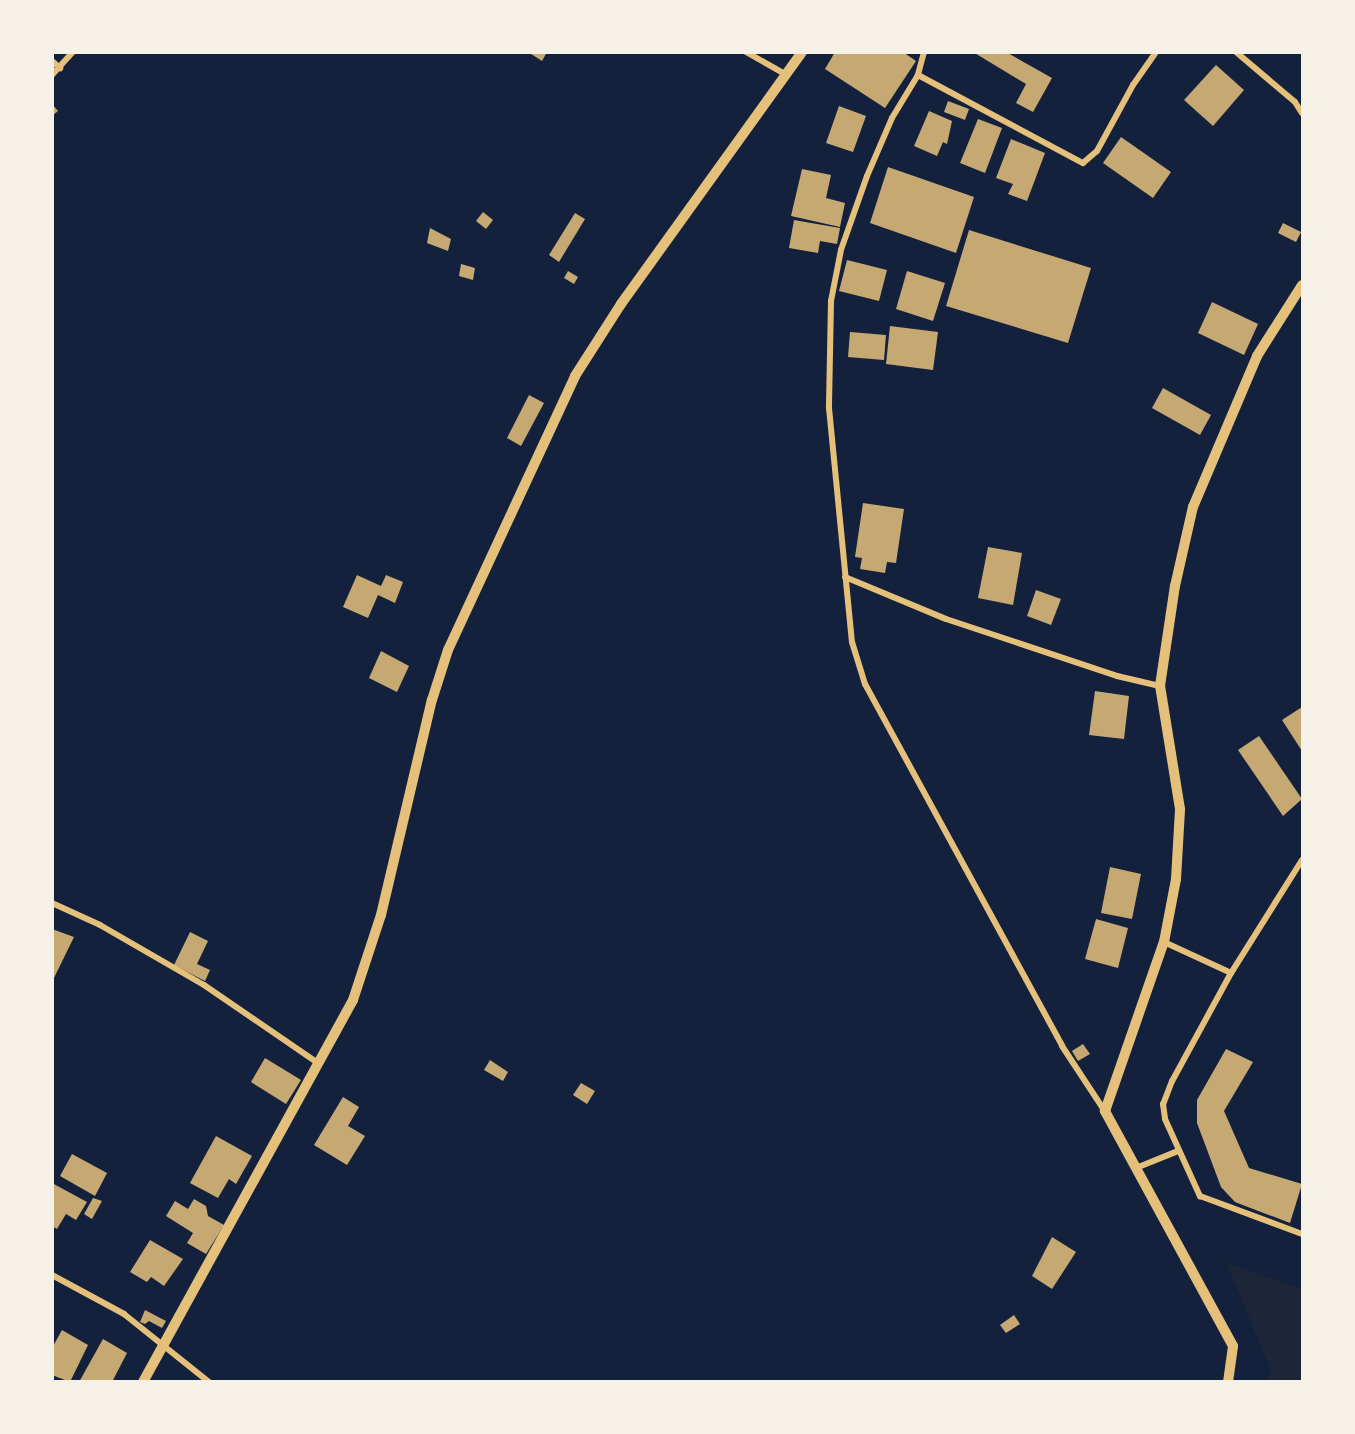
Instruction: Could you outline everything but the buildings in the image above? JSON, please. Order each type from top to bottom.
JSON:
[{"type":"street","points":[[52,75],[73,52]]},
{"type":"street","points":[[746,52],[785,74]]},
{"type":"street","points":[[143,1382],[353,1000],[381,915],[432,700],[448,650],[489,557],[575,376],[621,304],[802,52]]},
{"type":"street","points":[[924,52],[918,75],[892,118],[867,176],[841,250],[831,301],[829,408],[852,642],[865,684],[1062,1046],[1105,1111],[1233,1346],[1228,1382]]},
{"type":"street","points":[[918,75],[1083,163],[1097,151],[1132,85],[1155,52]]},
{"type":"street","points":[[1236,52],[1295,102],[1302,113]]},
{"type":"street","points":[[52,61],[60,68]]},
{"type":"street","points":[[1105,1111],[1164,942],[1176,879],[1180,809],[1161,686],[1175,586],[1193,507],[1257,356],[1302,285]]},
{"type":"street","points":[[845,577],[946,619],[1117,676],[1161,686]]},
{"type":"street","points":[[1302,860],[1230,973],[1172,1081],[1164,1104],[1165,1119],[1200,1196],[1302,1234]]},
{"type":"street","points":[[52,903],[100,925],[204,986],[318,1063]]},
{"type":"street","points":[[1164,942],[1230,973]]},
{"type":"street","points":[[1137,1168],[1178,1151]]},
{"type":"street","points":[[52,1275],[124,1314],[165,1344],[208,1382]]},
{"type":"shaded area","points":[[1226,1262],[1302,1290],[1302,1381],[1264,1381],[1272,1373]]}]
